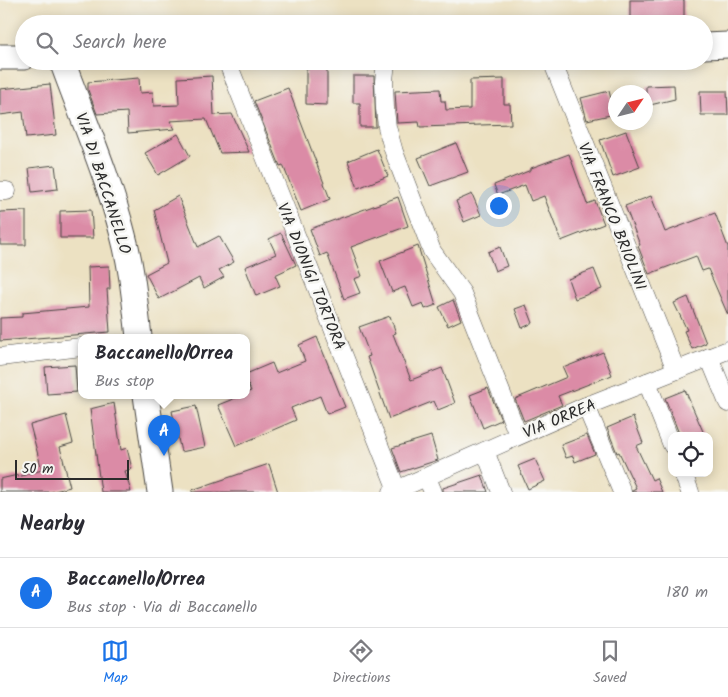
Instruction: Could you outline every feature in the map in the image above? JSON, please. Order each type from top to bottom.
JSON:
[{"type":"street","points":[[713,46],[728,45]]},
{"type":"street","points":[[0,57],[15,57]]},
{"type":"street","name":"VIA DI BACCANELLO","points":[[65,70],[98,157],[124,236],[131,269],[139,334]]},
{"type":"street","name":"VIA DIONIGI TORTORA","points":[[231,70],[395,491]]},
{"type":"street","points":[[385,70],[385,109],[387,127],[394,152],[432,251],[440,265],[457,283],[462,293],[518,435]]},
{"type":"street","name":"VIA FRANCO BRIOLINI","points":[[556,70],[676,370]]},
{"type":"street","points":[[0,357],[78,347]]},
{"type":"street","name":"VIA ORREA","points":[[395,491],[430,485],[485,451],[518,435],[728,350]]},
{"type":"street","points":[[709,357],[728,403]]},
{"type":"street","points":[[647,382],[668,435]]},
{"type":"street","points":[[147,399],[160,492]]},
{"type":"street","points":[[586,406],[622,492]]},
{"type":"street","points":[[485,451],[502,492]]},
{"type":"street","points":[[684,477],[690,492]]},
{"type":"building","points":[[630,0],[684,0],[684,15],[630,15]]},
{"type":"building","points":[[306,70],[327,70],[327,105],[306,104]]},
{"type":"building","points":[[212,76],[214,115],[232,114],[249,152],[220,153],[206,119],[170,121],[175,129],[128,133],[127,112],[97,114],[88,90],[88,82],[139,78],[140,93],[153,92],[154,106],[179,105],[178,78]]},
{"type":"building","points":[[353,76],[374,76],[376,127],[360,127],[360,103],[353,103]]},
{"type":"building","points":[[504,79],[504,104],[510,104],[511,124],[420,127],[419,122],[397,123],[395,91],[440,89],[441,101],[445,101],[446,110],[470,109],[470,80]]},
{"type":"building","points":[[50,84],[56,135],[26,138],[23,112],[0,115],[0,89]]},
{"type":"building","points":[[674,85],[675,99],[653,104],[653,86]]},
{"type":"building","points":[[288,88],[330,199],[301,211],[283,165],[280,166],[254,101]]},
{"type":"building","points":[[608,91],[608,116],[587,120],[581,98]]},
{"type":"building","points":[[700,91],[727,91],[728,115],[701,115]]},
{"type":"building","points":[[626,131],[640,167],[613,177],[600,140]]},
{"type":"building","points":[[178,134],[190,156],[158,175],[145,153]]},
{"type":"building","points":[[456,143],[468,172],[430,186],[418,158]]},
{"type":"building","points":[[377,149],[388,176],[358,188],[348,161]]},
{"type":"building","points":[[569,154],[587,204],[595,201],[604,224],[561,241],[544,196],[531,201],[525,185],[498,195],[494,185],[531,170],[531,168]]},
{"type":"building","points":[[55,165],[58,189],[32,192],[29,168]]},
{"type":"building","points":[[472,194],[481,215],[464,222],[456,201]]},
{"type":"building","points":[[178,196],[198,247],[219,236],[234,262],[219,270],[224,277],[204,288],[199,278],[159,299],[146,274],[167,263],[154,210]]},
{"type":"building","points":[[651,196],[665,232],[715,213],[728,247],[728,315],[708,269],[702,271],[696,256],[649,274],[625,206]]},
{"type":"building","points":[[398,197],[408,226],[351,247],[362,276],[354,279],[360,293],[344,299],[327,253],[320,256],[310,229]]},
{"type":"building","points":[[91,210],[93,238],[60,238],[60,211]]},
{"type":"building","points":[[26,211],[26,245],[0,245],[0,212]]},
{"type":"building","points":[[281,233],[296,265],[275,275],[280,286],[256,296],[245,267],[276,254],[269,239]]},
{"type":"building","points":[[418,246],[436,305],[425,309],[423,303],[413,307],[405,287],[392,292],[380,261]]},
{"type":"building","points":[[500,247],[507,266],[495,271],[488,252]]},
{"type":"building","points":[[109,266],[110,289],[107,289],[110,332],[0,341],[0,318],[22,317],[22,313],[89,307],[88,267]]},
{"type":"building","points":[[594,269],[602,289],[575,299],[568,279]]},
{"type":"building","points":[[688,297],[706,343],[692,349],[684,331],[687,330],[674,303]]},
{"type":"building","points":[[453,300],[461,320],[448,326],[439,307]]},
{"type":"building","points":[[526,305],[533,323],[522,328],[515,309]]},
{"type":"building","points":[[390,316],[396,333],[393,334],[411,380],[442,368],[455,403],[438,410],[434,401],[389,419],[367,357],[370,356],[359,327]]},
{"type":"building","points":[[317,337],[345,407],[327,414],[320,396],[291,408],[296,420],[236,446],[218,405],[233,399],[250,399],[250,372],[272,363],[276,373],[305,361],[299,345]]},
{"type":"building","points":[[603,352],[612,375],[558,396],[562,405],[524,421],[515,399],[567,377],[563,368]]},
{"type":"building","points":[[75,365],[77,392],[47,394],[45,367]]},
{"type":"building","points":[[488,388],[501,420],[483,428],[470,395]]},
{"type":"building","points":[[685,390],[703,432],[678,432],[665,398]]},
{"type":"building","points":[[114,403],[121,450],[127,448],[132,469],[125,471],[131,492],[101,492],[90,409]]},
{"type":"building","points":[[196,406],[205,447],[181,452],[172,411]]},
{"type":"building","points":[[66,415],[73,443],[60,447],[70,487],[51,492],[0,492],[0,479],[18,475],[18,477],[42,470],[30,425]]},
{"type":"building","points":[[633,417],[643,443],[636,446],[652,480],[656,478],[662,492],[632,492],[636,488],[619,452],[617,453],[607,428]]},
{"type":"building","points":[[587,435],[595,454],[575,462],[573,456],[566,458],[561,445]]},
{"type":"building","points":[[431,436],[438,460],[401,472],[392,448]]},
{"type":"building","points":[[535,459],[545,481],[528,489],[518,466]]},
{"type":"building","points":[[269,464],[278,492],[192,492],[192,490]]},
{"type":"building","points":[[482,475],[488,492],[443,492],[443,488]]},
{"type":"place","name":"Baccanello/Orrea","points":[[164,456]]}]
